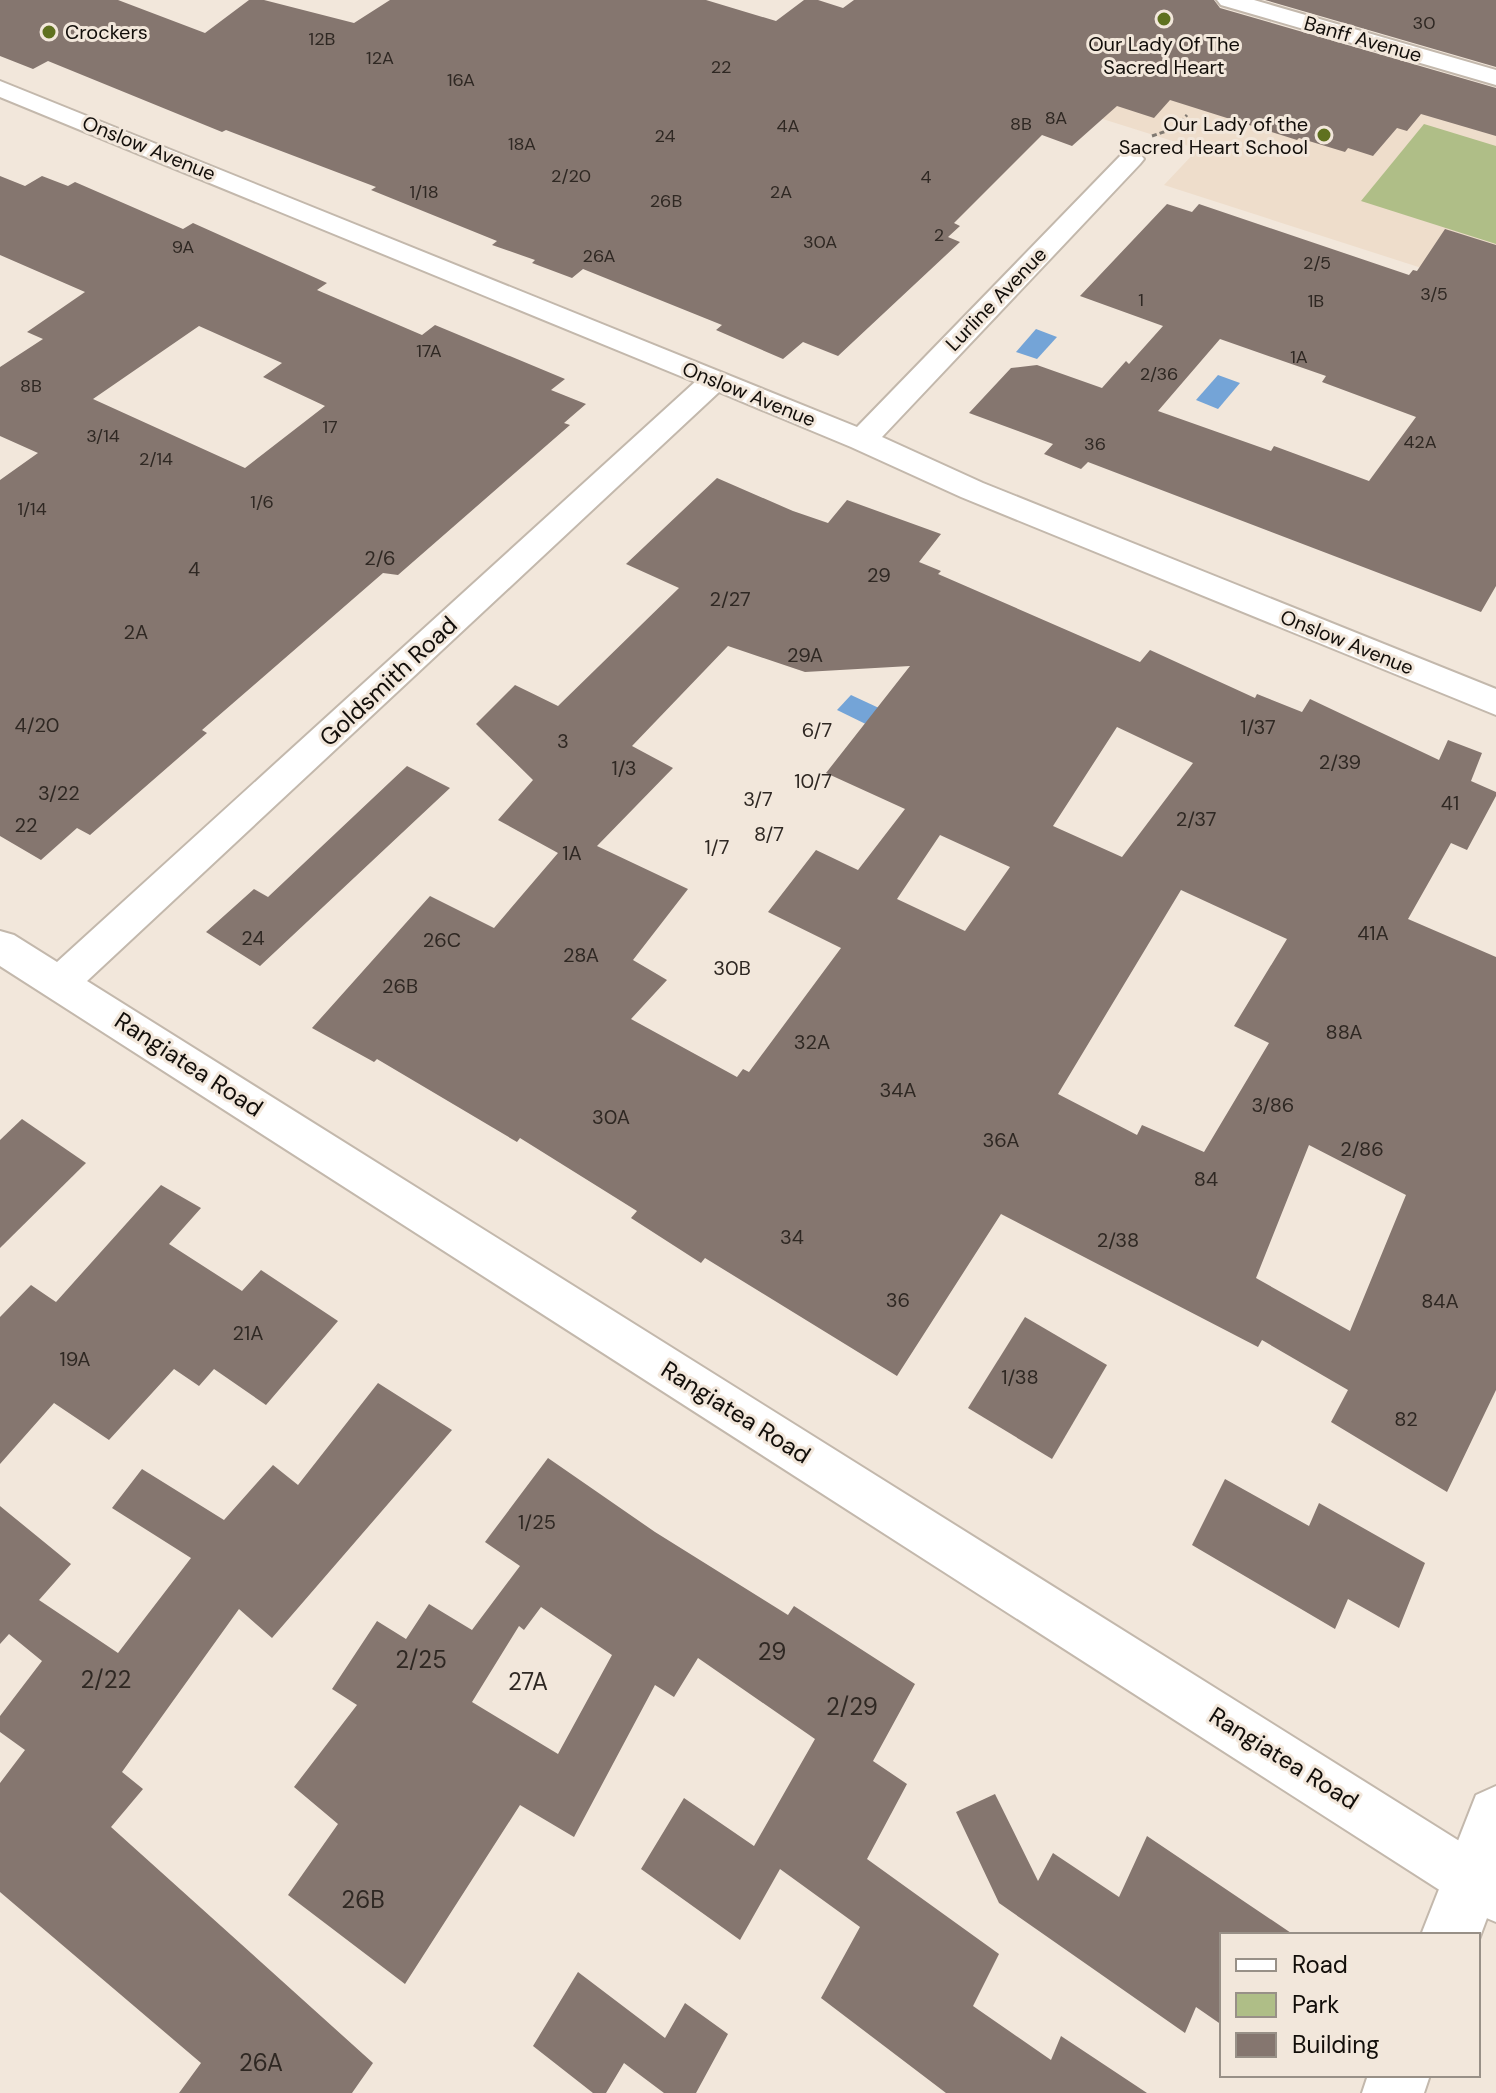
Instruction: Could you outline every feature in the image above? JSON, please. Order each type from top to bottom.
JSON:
[{"type":"main road","points":[[1452,1933],[1484,1887],[1496,1815]]},
{"type":"street","name":"Banff Avenue","points":[[1229,0],[1496,78]]},
{"type":"street","name":"Onslow Avenue","points":[[0,88],[1496,703]]},
{"type":"street","name":"Lurline Avenue","points":[[862,440],[1131,159]]},
{"type":"street","name":"Goldsmith Road","points":[[61,982],[715,380]]},
{"type":"street","name":"Rangiatea Road","points":[[0,946],[1484,1887]]},
{"type":"shaded area","name":"Our Lady of the Sacred Heart School","points":[[902,56],[1496,95],[1496,292],[1164,185],[1198,149]]},
{"type":"green space","points":[[1424,124],[1496,146],[1496,244],[1361,201]]},
{"type":"water","points":[[1036,329],[1057,337],[1037,359],[1016,352]]},
{"type":"water","points":[[1218,375],[1240,383],[1218,409],[1196,400]]},
{"type":"water","points":[[851,695],[894,715],[880,731],[837,710]]},
{"type":"building","points":[[0,0],[118,0],[205,33],[249,0],[264,0],[354,23],[390,0],[706,0],[776,21],[804,0],[818,0],[843,8],[854,0],[1214,0],[1220,8],[1496,88],[1496,136],[1421,114],[1407,131],[1397,128],[1373,156],[1348,148],[1345,152],[1299,138],[1297,140],[1170,100],[1154,118],[1117,106],[1072,146],[1042,135],[954,223],[960,226],[948,237],[960,242],[838,356],[803,342],[783,359],[716,330],[722,325],[583,269],[572,278],[532,263],[535,260],[492,245],[497,241],[371,190],[376,187],[226,130],[222,132],[48,61],[33,69],[0,56]]},
{"type":"building","points":[[1265,0],[1496,0],[1496,67]]},
{"type":"building","points":[[0,176],[25,186],[42,176],[68,186],[75,182],[183,229],[193,223],[327,283],[317,290],[422,335],[435,325],[565,379],[551,390],[586,404],[564,423],[570,425],[398,575],[383,573],[202,730],[207,733],[90,835],[77,828],[41,860],[0,836],[0,480],[38,453],[0,436],[0,367],[43,339],[27,332],[85,292],[0,255]],"holes":[[[199,326],[282,363],[263,377],[325,406],[245,468],[93,399]]]},
{"type":"building","points":[[1167,204],[1192,212],[1199,204],[1409,275],[1413,270],[1417,271],[1445,229],[1496,245],[1496,586],[1481,612],[1088,462],[1081,469],[1044,454],[1053,444],[969,413],[1011,368],[1037,365],[1102,388],[1126,361],[1129,364],[1163,326],[1080,296]],"holes":[[[1220,339],[1326,376],[1322,382],[1416,417],[1369,481],[1274,446],[1271,451],[1158,411]]]},
{"type":"building","points":[[717,478],[828,523],[847,500],[941,534],[919,562],[941,571],[938,574],[1140,662],[1150,650],[1255,698],[1257,694],[1302,712],[1310,699],[1439,760],[1448,740],[1482,753],[1471,781],[1496,792],[1496,796],[1467,850],[1451,843],[1408,919],[1496,957],[1496,1390],[1447,1492],[1331,1422],[1348,1390],[1262,1340],[1258,1347],[1001,1214],[897,1376],[705,1258],[701,1263],[631,1218],[637,1211],[520,1138],[517,1142],[377,1059],[374,1062],[312,1028],[430,896],[494,928],[558,853],[498,820],[533,780],[476,724],[515,685],[558,706],[679,588],[626,564]],"holes":[[[728,646],[805,672],[910,666],[826,773],[905,809],[858,870],[816,850],[768,912],[841,948],[749,1072],[743,1069],[737,1077],[631,1019],[667,980],[633,960],[688,889],[597,846],[673,768],[632,746]],[[1117,727],[1193,763],[1122,857],[1053,826]],[[940,835],[1010,867],[965,931],[897,899]],[[1181,890],[1287,939],[1234,1026],[1269,1043],[1204,1152],[1142,1125],[1137,1135],[1058,1094]],[[1309,1145],[1406,1195],[1350,1331],[1256,1278]]]},
{"type":"building","points":[[407,766],[450,788],[260,966],[206,932],[254,889],[268,897]]},
{"type":"building","points":[[22,1119],[86,1163],[0,1248],[0,1140]]},
{"type":"building","points":[[161,1185],[201,1208],[169,1244],[242,1291],[261,1270],[338,1321],[266,1405],[214,1369],[199,1386],[174,1369],[109,1440],[54,1403],[0,1464],[0,1317],[31,1285],[56,1302]]},
{"type":"building","points":[[1025,1317],[1107,1365],[1052,1459],[968,1408]]},
{"type":"building","points":[[378,1383],[452,1430],[272,1638],[239,1609],[122,1772],[143,1789],[111,1827],[373,2063],[352,2093],[179,2093],[201,2063],[0,1892],[0,1783],[25,1750],[0,1732],[0,1716],[42,1661],[9,1634],[0,1644],[0,1506],[71,1564],[39,1600],[118,1653],[191,1558],[112,1508],[142,1469],[224,1520],[273,1465],[298,1485]]},
{"type":"building","points":[[548,1458],[655,1532],[788,1615],[794,1606],[915,1684],[873,1761],[907,1784],[867,1859],[999,1954],[973,2006],[1051,2060],[1061,2036],[1147,2093],[946,2093],[821,1998],[860,1927],[780,1869],[740,1940],[641,1869],[684,1798],[754,1846],[815,1739],[698,1658],[674,1697],[655,1685],[574,1837],[520,1805],[405,1984],[288,1895],[338,1824],[294,1787],[357,1705],[332,1689],[377,1621],[406,1639],[429,1604],[472,1630],[520,1566],[485,1542]],"holes":[[[541,1607],[612,1655],[558,1754],[472,1702],[519,1626],[524,1630]]]},
{"type":"building","points":[[1225,1479],[1309,1526],[1319,1503],[1425,1563],[1399,1628],[1348,1599],[1335,1629],[1192,1545]]},
{"type":"building","points":[[995,1794],[1038,1881],[1053,1853],[1119,1897],[1147,1836],[1291,1933],[1220,1933],[1220,2024],[1196,2007],[1185,2033],[999,1903],[956,1812]]},
{"type":"building","points":[[578,1972],[665,2038],[685,2003],[728,2034],[696,2093],[664,2093],[624,2063],[606,2093],[593,2093],[533,2046]]},
{"type":"place","name":"Our Lady Of The Sacred Heart","points":[[1164,19]]},
{"type":"place","name":"Crockers","points":[[49,32]]},
{"type":"place","name":"Our Lady of the Sacred Heart School","points":[[1324,135]]}]
